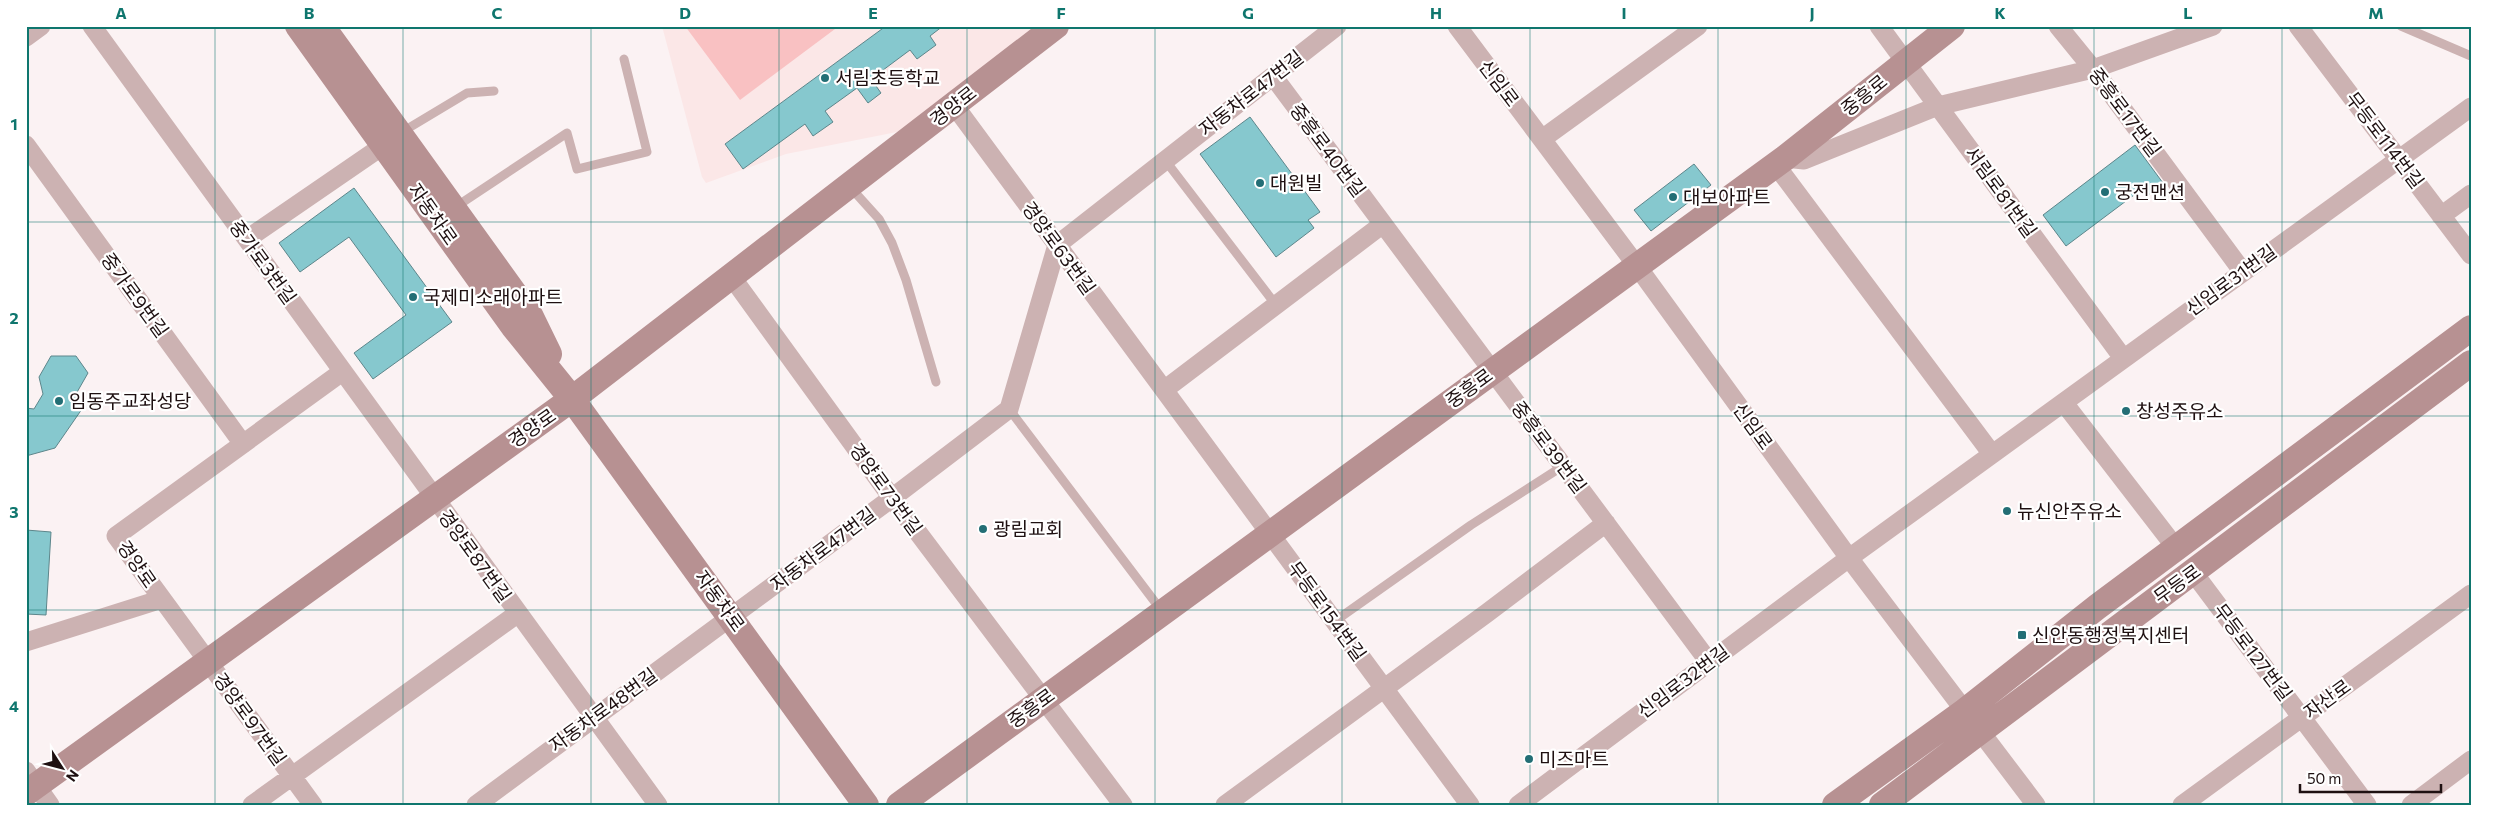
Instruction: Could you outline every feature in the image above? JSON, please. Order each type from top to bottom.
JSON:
[{"type":"street","points":[[26,37],[41,26]]},
{"type":"street","name":"중가로3번길","points":[[92,26],[433,498]]},
{"type":"street","name":"자동차로","points":[[298,26],[392,140],[454,208],[530,315],[572,399]]},
{"type":"street","name":"자동차로","points":[[322,26],[392,140],[513,326],[572,399],[732,617],[866,805]]},
{"type":"street","name":"경양로","points":[[35,788],[572,399],[1056,26]]},
{"type":"street","name":"자동차로47번길","points":[[1056,245],[1337,26]]},
{"type":"street","name":"신임로","points":[[1457,26],[1637,266],[1849,558],[2036,805]]},
{"type":"street","points":[[1542,139],[1698,26]]},
{"type":"street","name":"서림로81번길","points":[[1878,26],[2124,358]]},
{"type":"street","name":"중흥로","points":[[900,805],[1780,161],[1952,26]]},
{"type":"street","name":"중흥로17번길","points":[[2058,26],[2094,69],[2243,272]]},
{"type":"street","points":[[1780,161],[1804,160],[1938,106],[2094,69],[2213,26]]},
{"type":"street","name":"무등로114번길","points":[[2298,26],[2471,255]]},
{"type":"street","name":"중흥로40번길","points":[[1273,76],[1492,371]]},
{"type":"street","name":"경양로63번길","points":[[954,105],[1270,534]]},
{"type":"street","name":"신임로31번길","points":[[1849,558],[2471,107]]},
{"type":"street","points":[[247,239],[392,140]]},
{"type":"street","name":"중가로9번길","points":[[26,145],[243,444]]},
{"type":"street","points":[[1780,161],[1879,303],[1992,454]]},
{"type":"street","points":[[2441,216],[2471,194]]},
{"type":"street","points":[[1164,390],[1383,224]]},
{"type":"street","points":[[1009,409],[1056,245]]},
{"type":"street","name":"경양로73번길","points":[[731,276],[892,498],[1123,805]]},
{"type":"street","name":"무등로","points":[[1882,805],[1973,721],[2176,548],[2471,328]]},
{"type":"street","name":"무등로","points":[[1835,805],[1973,721],[2116,627],[2193,572],[2471,363]]},
{"type":"street","name":"중흥로39번길","points":[[1492,371],[1709,662]]},
{"type":"street","name":"경양로","points":[[208,662],[116,536],[342,372]]},
{"type":"street","name":"무등로","points":[[2064,402],[2176,548]]},
{"type":"street","name":"자동차로47번길","points":[[732,617],[1009,409]]},
{"type":"street","name":"경양로87번길","points":[[433,498],[658,805]]},
{"type":"street","points":[[1225,805],[1487,613],[1606,523]]},
{"type":"street","name":"무등로154번길","points":[[1270,534],[1470,805]]},
{"type":"street","name":"신임로32번길","points":[[1518,805],[1849,558]]},
{"type":"street","name":"무등로127번길","points":[[2193,572],[2367,805]]},
{"type":"street","name":"자산로","points":[[2182,805],[2471,594]]},
{"type":"street","name":"경양로","points":[[26,642],[162,599]]},
{"type":"street","name":"경양로87번길","points":[[402,697],[517,614]]},
{"type":"street","name":"자동차로48번길","points":[[476,805],[732,617]]},
{"type":"street","name":"경양로97번길","points":[[208,662],[313,805]]},
{"type":"street","name":"경양로97번길","points":[[252,805],[402,697]]},
{"type":"street","points":[[2411,805],[2471,760]]},
{"type":"lane","points":[[2401,26],[2471,56]]},
{"type":"lane","name":"자동차로","points":[[454,208],[567,132],[577,169],[647,152],[624,59]]},
{"type":"lane","points":[[392,140],[466,93],[494,91]]},
{"type":"lane","points":[[1165,160],[1276,305]]},
{"type":"lane","points":[[850,186],[879,219],[892,243],[906,280],[936,382]]},
{"type":"lane","points":[[1009,409],[1163,612]]},
{"type":"lane","points":[[1335,621],[1471,525],[1563,466]]},
{"type":"shaded area","name":"서림초등학교","points":[[662,26],[1040,26],[907,130],[786,154],[706,183],[702,177]]},
{"type":"shaded area","points":[[685,26],[839,26],[740,100]]},
{"type":"building","points":[[886,26],[943,26],[930,36],[936,45],[917,59],[910,50],[871,79],[881,93],[868,103],[857,88],[825,111],[833,122],[813,136],[805,124],[743,169],[725,144]]},
{"type":"building","name":"대원빌","points":[[1250,117],[1320,212],[1308,220],[1314,228],[1276,257],[1200,154]]},
{"type":"building","name":"궁전맨션","points":[[2135,145],[2163,183],[2147,196],[2142,189],[2066,246],[2043,215]]},
{"type":"building","name":"대보아파트","points":[[1694,164],[1711,185],[1651,231],[1634,210]]},
{"type":"building","name":"국제미소래아파트","points":[[354,188],[452,322],[373,379],[354,353],[406,315],[349,237],[300,272],[279,243]]},
{"type":"building","name":"임동주교좌성당","points":[[51,356],[76,356],[88,373],[76,394],[82,409],[55,448],[26,456],[26,408],[34,409],[43,394],[39,377]]},
{"type":"building","points":[[26,530],[51,532],[46,615],[26,614]]},
{"type":"place","name":"서림초등학교","points":[[825,78]]},
{"type":"place","name":"대원빌","points":[[1260,183]]},
{"type":"place","name":"궁전맨션","points":[[2105,192]]},
{"type":"place","name":"대보아파트","points":[[1673,197]]},
{"type":"place","name":"국제미소래아파트","points":[[413,297]]},
{"type":"place","name":"임동주교좌성당","points":[[59,401]]},
{"type":"place","name":"창성주유소","points":[[2126,411]]},
{"type":"place","name":"뉴신안주유소","points":[[2007,511]]},
{"type":"place","name":"광림교회","points":[[983,529]]},
{"type":"place","name":"신안동행정복지센터","points":[[2022,635]]},
{"type":"place","name":"미즈마트","points":[[1529,759]]}]
